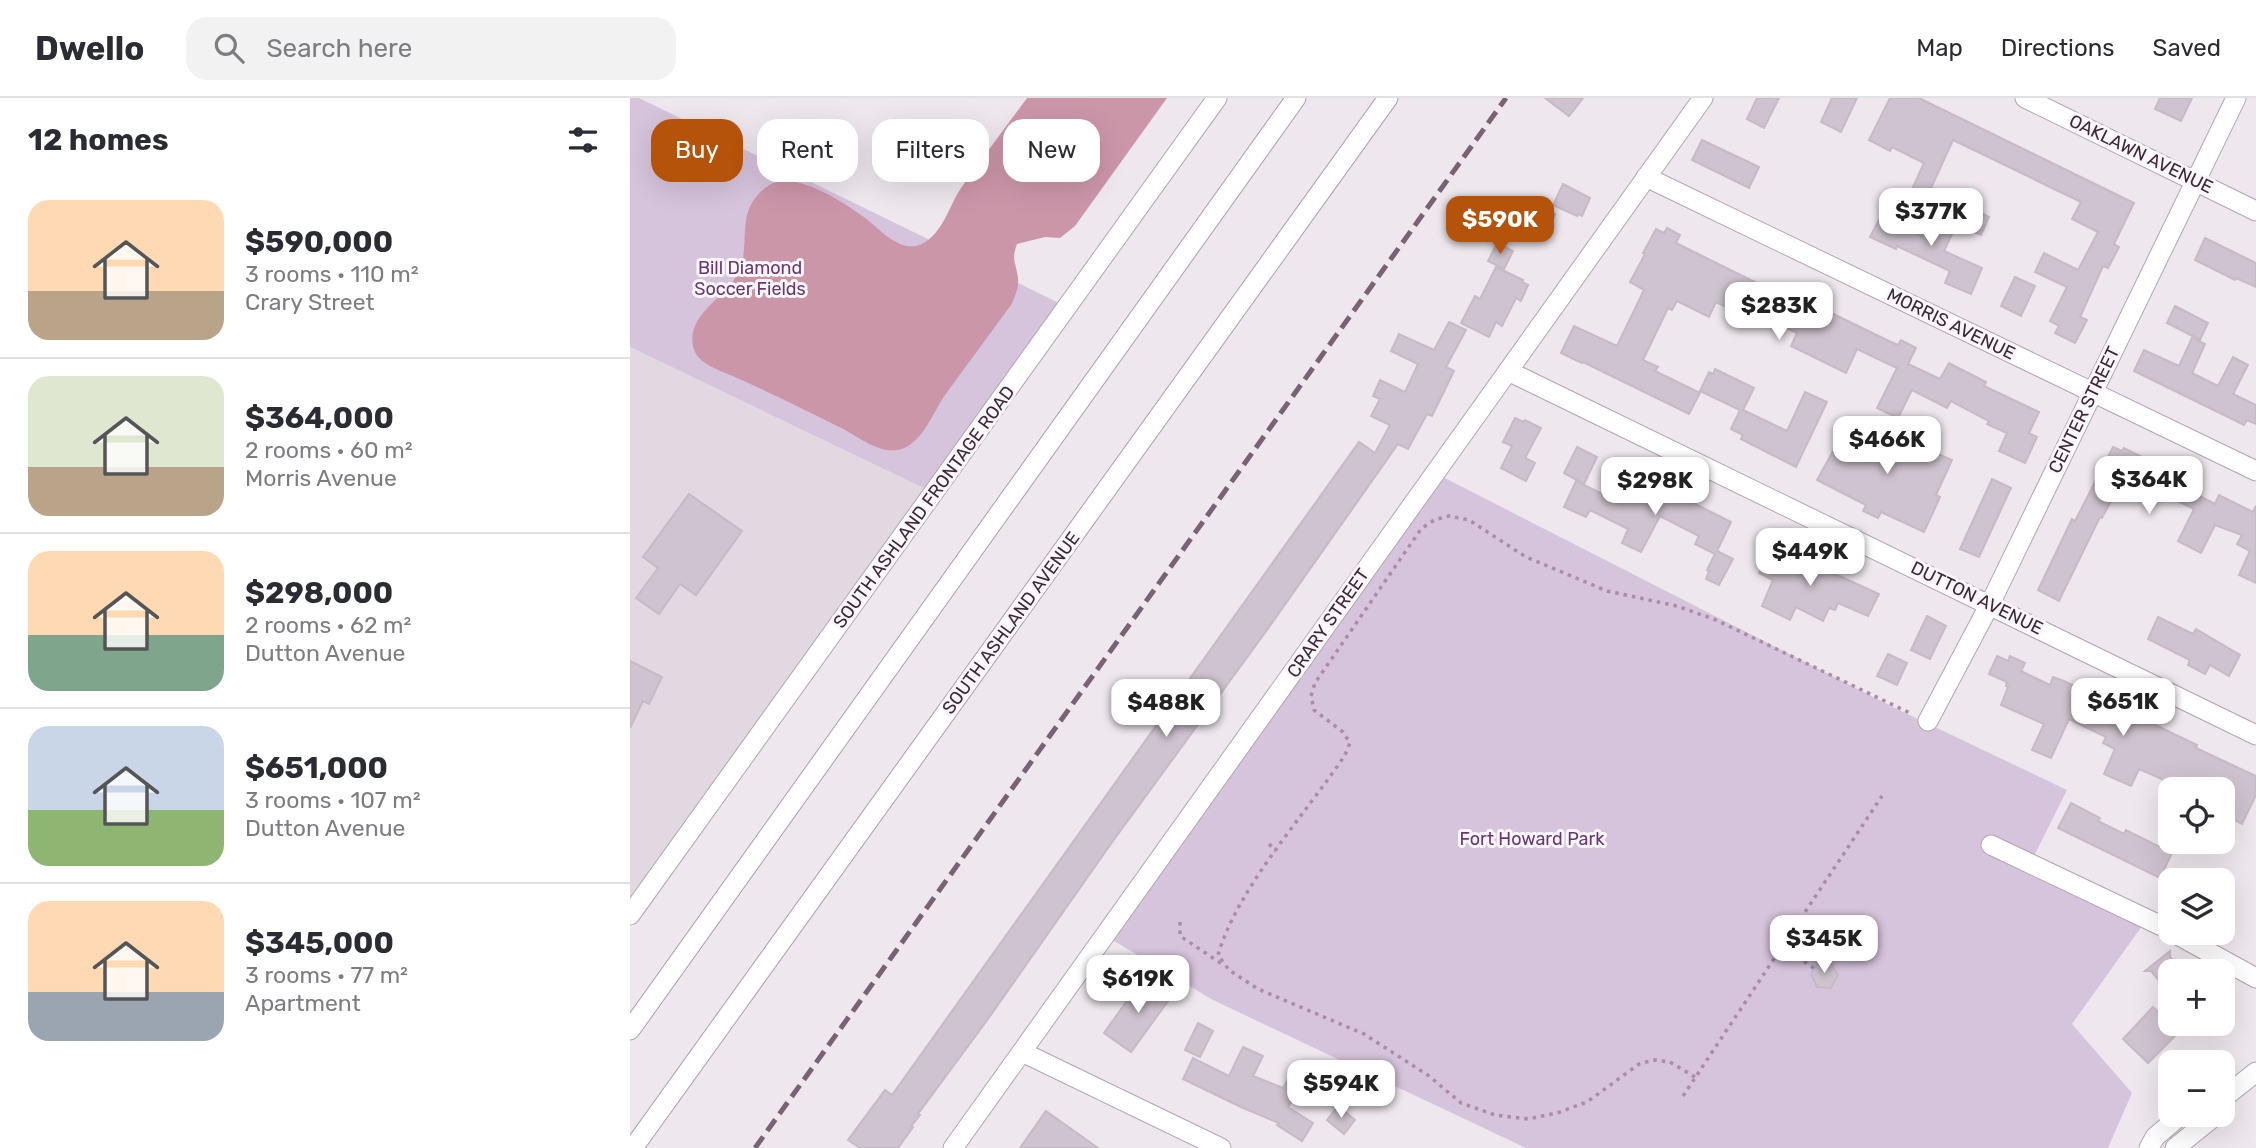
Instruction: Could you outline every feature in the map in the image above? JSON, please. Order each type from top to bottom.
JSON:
[{"type":"street","name":"SOUTH ASHLAND FRONTAGE ROAD","points":[[630,915],[1217,98]]},
{"type":"street","points":[[630,1030],[1296,98]]},
{"type":"street","name":"SOUTH ASHLAND AVENUE","points":[[633,1148],[1388,98]]},
{"type":"street","name":"CRARY STREET","points":[[953,1148],[1703,98]]},
{"type":"street","name":"OAKLAWN AVENUE","points":[[2025,98],[2256,211]]},
{"type":"street","name":"CENTER STREET","points":[[1928,721],[1990,604],[2236,98]]},
{"type":"street","name":"MORRIS AVENUE","points":[[1646,177],[2256,471]]},
{"type":"street","name":"DUTTON AVENUE","points":[[1508,371],[2256,735]]},
{"type":"street","points":[[1991,845],[2158,925]]},
{"type":"street","points":[[2196,945],[2256,978]]},
{"type":"street","points":[[1022,1052],[1221,1148]]},
{"type":"street","points":[[2235,1089],[2256,1072]]},
{"type":"street","points":[[2149,1148],[2155,1137],[2167,1127]]},
{"type":"street","points":[[2175,1148],[2201,1127]]},
{"type":"path","points":[[1229,970],[1218,955],[1225,931],[1276,851],[1345,755],[1350,743],[1343,732],[1314,710],[1311,696],[1315,683],[1421,529],[1434,520],[1449,516],[1469,520],[1526,557],[1607,591],[1676,606],[1716,620],[1928,721]]},
{"type":"path","points":[[1683,1096],[1882,796]]},
{"type":"path","points":[[1269,844],[1276,851]]},
{"type":"path","points":[[1180,922],[1180,936],[1258,989],[1364,1034],[1429,1076],[1461,1103],[1495,1115],[1528,1119],[1557,1113],[1587,1102],[1639,1064],[1654,1060],[1670,1062],[1695,1077]]},
{"type":"path","points":[[1783,947],[1815,969]]},
{"type":"shaded area","points":[[1027,98],[1167,98],[1075,226],[1060,238],[1045,237],[1017,244],[1014,258],[1018,285],[1011,305],[914,442],[899,450],[876,447],[798,406],[712,367],[698,357],[692,340],[694,329],[706,309],[738,273],[742,264],[749,210],[755,198],[773,183],[792,182],[811,186],[864,217],[895,242],[913,246],[922,244],[935,233],[965,182],[989,182],[989,150],[1003,131],[1003,182],[1100,182],[1100,119],[1012,119]]},
{"type":"shaded area","points":[[630,347],[934,493],[630,915]]},
{"type":"green space","name":"Bill Diamond Soccer Fields","points":[[630,98],[639,98],[682,119],[651,119],[651,182],[743,182],[743,149],[757,156],[757,182],[811,182],[1067,307],[934,493],[630,347]]},
{"type":"green space","name":"Fort Howard Park","points":[[1435,473],[1895,708],[2067,790],[2031,862],[2147,919],[2072,1024],[2132,1093],[2108,1148],[1526,1148],[1213,1000],[1104,935]]},
{"type":"building","points":[[1545,98],[1583,98],[1569,116]]},
{"type":"building","points":[[1757,98],[1779,98],[1764,128],[1747,119]]},
{"type":"building","points":[[1832,98],[1857,98],[1841,132],[1821,122]]},
{"type":"building","points":[[1890,98],[1919,98],[2134,203],[2114,244],[2119,247],[2108,268],[2103,266],[2080,317],[2087,320],[2075,343],[2055,333],[2059,326],[2050,321],[2067,287],[2035,272],[2044,253],[2078,270],[2098,232],[2072,219],[2081,202],[1953,140],[1931,188],[1935,190],[1927,207],[1908,198],[1924,163],[1892,147],[1890,151],[1869,140]]},
{"type":"building","points":[[2160,98],[2192,98],[2181,121],[2155,109]]},
{"type":"building","points":[[1702,140],[1759,167],[1749,188],[1692,160]]},
{"type":"building","points":[[1563,184],[1590,198],[1582,216],[1553,205]]},
{"type":"building","points":[[1536,205],[1555,214],[1545,235],[1525,225]]},
{"type":"building","points":[[1972,208],[1989,217],[1981,235],[1963,227]]},
{"type":"building","points":[[1933,210],[1958,221],[1944,251],[1982,268],[1971,294],[1945,283],[1950,271],[1897,246],[1896,249],[1870,237],[1881,216],[1921,236]]},
{"type":"building","points":[[1667,228],[1680,235],[1676,243],[1777,293],[1780,288],[1891,342],[1898,345],[1901,340],[1916,348],[1908,364],[1940,379],[1949,363],[1986,382],[1984,386],[2039,412],[2029,433],[2037,437],[2025,463],[1999,451],[2007,433],[1987,424],[1989,421],[1951,401],[1947,408],[1912,390],[1898,418],[1877,408],[1897,368],[1857,349],[1846,373],[1791,346],[1797,333],[1769,320],[1773,310],[1747,297],[1744,304],[1735,299],[1730,309],[1716,302],[1709,317],[1677,301],[1672,310],[1668,308],[1643,360],[1658,367],[1655,371],[1700,393],[1689,414],[1561,353],[1574,326],[1617,346],[1644,290],[1630,282],[1656,229],[1664,233]]},
{"type":"building","points":[[2205,238],[2256,263],[2256,287],[2195,260]]},
{"type":"building","points":[[1497,243],[1513,251],[1504,269],[1488,261]]},
{"type":"building","points":[[1496,267],[1528,285],[1521,301],[1516,298],[1502,326],[1496,322],[1489,337],[1461,323],[1475,296],[1480,299]]},
{"type":"building","points":[[2015,277],[2035,286],[2021,316],[2001,306]]},
{"type":"building","points":[[2175,306],[2208,323],[2200,340],[2167,323]]},
{"type":"building","points":[[1449,322],[1466,330],[1446,367],[1454,371],[1432,416],[1427,414],[1408,449],[1398,444],[918,1114],[920,1115],[911,1126],[913,1127],[898,1148],[860,1148],[848,1140],[885,1090],[892,1095],[1359,442],[1375,453],[1390,425],[1371,416],[1380,399],[1373,396],[1380,380],[1405,392],[1418,364],[1391,351],[1399,334],[1434,350]]},
{"type":"building","points":[[2192,338],[2205,344],[2192,373],[2218,386],[2233,357],[2248,365],[2233,394],[2256,405],[2256,424],[2247,420],[2244,425],[2134,371],[2144,350],[2179,366]]},
{"type":"building","points":[[1715,369],[1754,388],[1743,410],[1787,431],[1805,392],[1827,402],[1796,467],[1741,439],[1743,435],[1731,429],[1740,410],[1700,391],[1709,372],[1713,374]]},
{"type":"building","points":[[1515,418],[1541,428],[1525,458],[1535,463],[1526,481],[1501,468],[1512,446],[1503,442]]},
{"type":"building","points":[[1847,426],[1874,442],[1880,429],[1952,460],[1936,495],[1940,497],[1924,532],[1881,512],[1878,518],[1863,511],[1866,505],[1817,480]]},
{"type":"building","points":[[1577,447],[1597,457],[1584,484],[1564,473]]},
{"type":"building","points":[[2113,447],[2122,451],[2124,448],[2190,481],[2186,489],[2215,504],[2219,495],[2253,512],[2256,506],[2256,583],[2239,575],[2250,551],[2237,544],[2242,535],[2215,525],[2201,553],[2178,541],[2194,509],[2157,491],[2156,494],[2122,480],[2102,518],[2100,517],[2059,601],[2038,590],[2072,519],[2075,521]]},
{"type":"building","points":[[1632,472],[1731,522],[1717,551],[1733,559],[1719,585],[1706,579],[1707,570],[1715,554],[1695,544],[1699,536],[1660,516],[1641,552],[1622,543],[1628,529],[1590,510],[1586,517],[1564,507],[1576,481],[1617,501]]},
{"type":"building","points":[[1992,479],[2011,488],[1979,557],[1960,549]]},
{"type":"building","points":[[689,494],[742,531],[696,595],[680,584],[659,614],[636,598],[658,568],[643,557]]},
{"type":"building","points":[[1772,546],[1879,594],[1868,616],[1838,603],[1835,610],[1829,608],[1823,621],[1796,607],[1790,620],[1762,606],[1773,580],[1759,573]]},
{"type":"building","points":[[1927,616],[1946,626],[1930,659],[1911,650]]},
{"type":"building","points":[[2158,617],[2193,634],[2196,629],[2240,655],[2229,676],[2210,665],[2205,674],[2188,665],[2190,660],[2148,639]]},
{"type":"building","points":[[1888,654],[1907,663],[1897,685],[1877,676]]},
{"type":"building","points":[[1997,656],[2008,661],[2010,656],[2025,663],[2021,671],[2050,685],[2053,677],[2064,681],[2256,776],[2256,795],[2242,824],[2235,820],[2235,777],[2158,777],[2139,769],[2131,786],[2104,774],[2115,749],[2103,743],[2106,737],[2069,719],[2051,758],[2032,750],[2044,724],[2001,705],[2008,687],[2007,682],[1989,674]]},
{"type":"building","points":[[630,661],[662,677],[649,704],[643,701],[630,728]]},
{"type":"building","points":[[2071,803],[2124,834],[2126,830],[2158,846],[2158,854],[2172,854],[2165,868],[2158,868],[2158,877],[2058,828]]},
{"type":"building","points":[[2170,951],[2172,959],[2160,959]]},
{"type":"building","points":[[2158,961],[2158,979],[2151,971],[2145,971]]},
{"type":"building","points":[[1818,963],[1831,963],[1838,975],[1831,988],[1817,987],[1811,974]]},
{"type":"building","points":[[1144,977],[1171,997],[1131,1052],[1104,1033]]},
{"type":"building","points":[[2153,1007],[2158,1012],[2158,1036],[2175,1036],[2158,1050],[2148,1063],[2123,1039]]},
{"type":"building","points":[[1198,1023],[1213,1031],[1200,1057],[1185,1050]]},
{"type":"building","points":[[1243,1047],[1263,1056],[1253,1076],[1283,1088],[1291,1075],[1304,1083],[1288,1107],[1313,1123],[1302,1141],[1277,1125],[1279,1123],[1183,1079],[1193,1058],[1229,1076]]},
{"type":"building","points":[[1338,1106],[1355,1120],[1344,1134],[1327,1120]]},
{"type":"building","points":[[1046,1111],[1098,1148],[1020,1148]]},
{"type":"railway","points":[[755,1148],[1506,98]]}]
